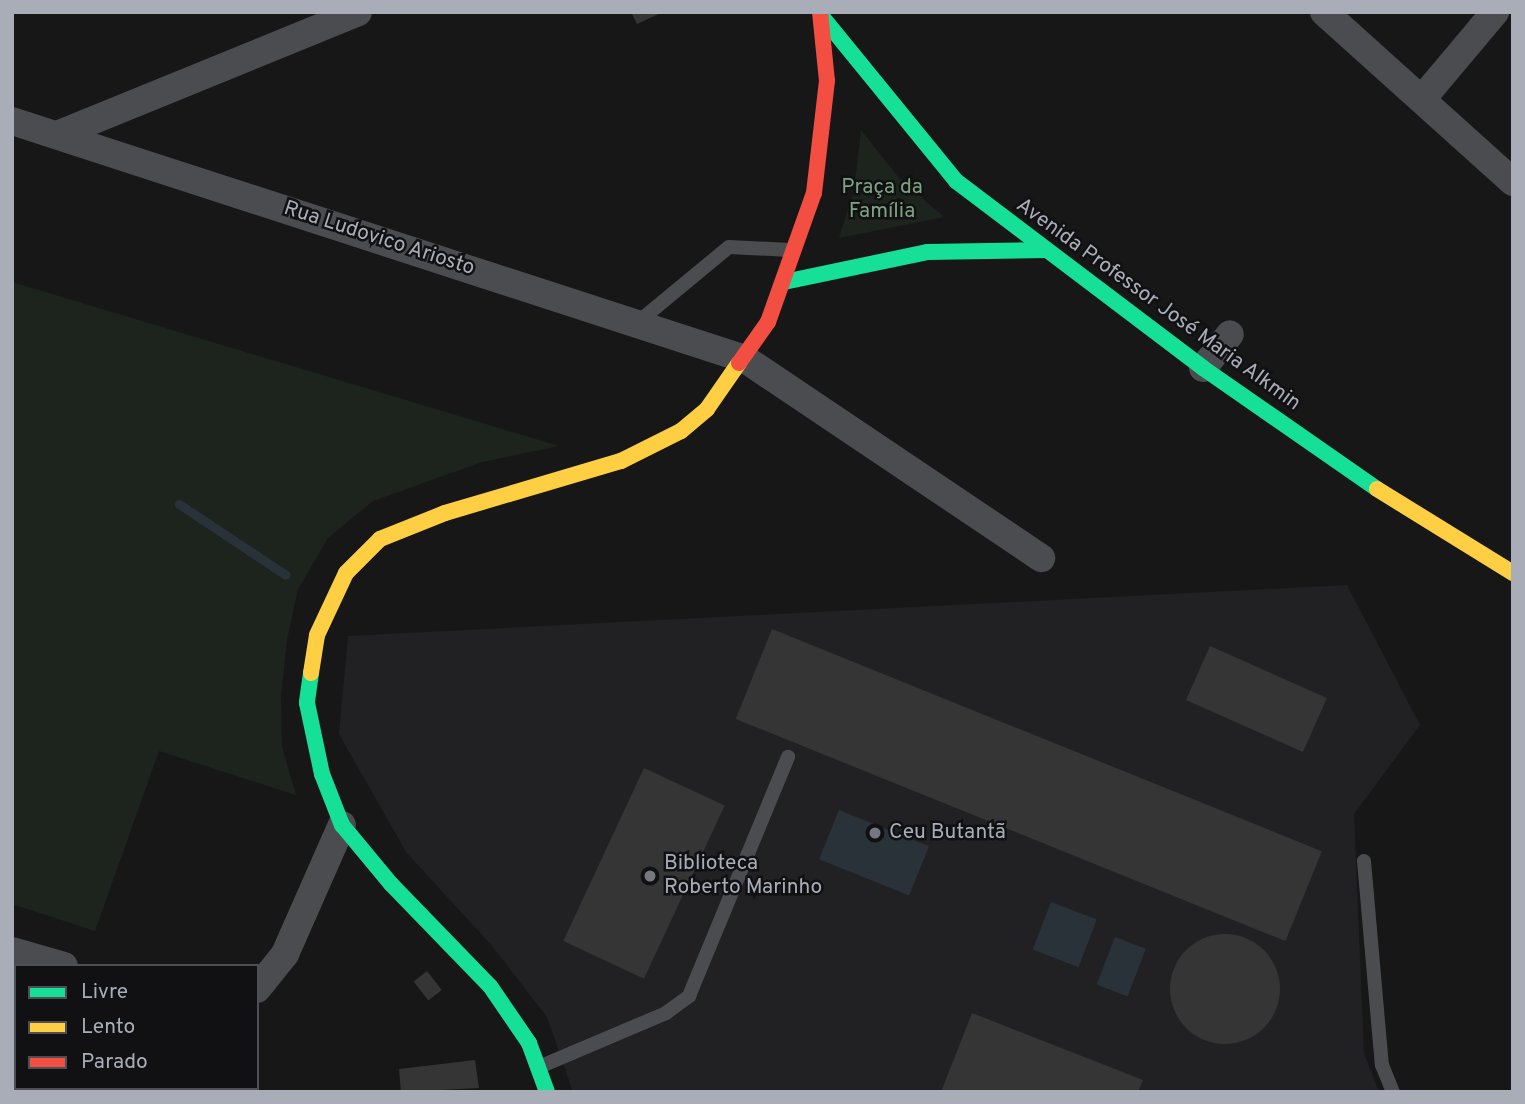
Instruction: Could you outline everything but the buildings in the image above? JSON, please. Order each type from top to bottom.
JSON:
[{"type":"main road","name":"Avenida Professor José Maria Alkmin","points":[[822,16],[985,220],[1046,250],[1203,368],[1388,497],[1510,577]]},
{"type":"main road","points":[[547,1092],[529,1043],[490,986],[391,884],[342,825],[322,774],[307,703],[317,635],[328,604],[355,562],[380,539],[405,527],[652,448],[707,409],[745,359],[784,282],[814,193],[821,153],[827,81],[822,16]]},
{"type":"main road","points":[[960,252],[985,220]]},
{"type":"main road","points":[[784,282],[927,252],[1046,250]]},
{"type":"street","points":[[57,135],[358,12]]},
{"type":"street","points":[[1324,12],[1513,182]]},
{"type":"street","points":[[1422,99],[1496,12]]},
{"type":"street","name":"Rua Ludovico Ariosto","points":[[12,121],[745,359],[1041,558]]},
{"type":"street","points":[[1203,368],[1230,334]]},
{"type":"street","points":[[259,986],[285,954],[342,825]]},
{"type":"street","points":[[12,951],[57,964]]},
{"type":"lane","points":[[637,323],[729,247],[795,250]]},
{"type":"lane","points":[[538,1067],[666,1013],[689,996],[788,757]]},
{"type":"lane","points":[[1364,861],[1382,1065],[1393,1092]]},
{"type":"shaded area","name":"Ceu Butantã","points":[[1347,585],[1420,725],[1354,814],[1364,1053],[1379,1092],[573,1092],[547,1017],[493,947],[406,852],[339,734],[348,636]]},
{"type":"shaded area","points":[[839,810],[929,846],[909,895],[819,859]]},
{"type":"shaded area","points":[[1051,902],[1097,920],[1078,967],[1033,950]]},
{"type":"shaded area","points":[[1115,937],[1146,949],[1128,996],[1097,985]]},
{"type":"green space","name":"Praça da Família","points":[[861,130],[899,178],[944,217],[839,238],[854,191]]},
{"type":"green space","points":[[12,282],[559,446],[482,462],[373,501],[328,538],[298,589],[287,640],[281,696],[282,747],[296,795],[159,751],[95,931],[12,904]]},
{"type":"waterway","points":[[179,504],[286,575]]},
{"type":"traffic: fast","points":[[824,19],[956,181],[1203,368],[1377,489]]},
{"type":"traffic: fast","points":[[784,282],[927,252],[1046,250]]},
{"type":"traffic: fast","points":[[311,673],[307,703],[322,774],[342,825],[391,884],[490,986],[529,1043],[547,1092]]},
{"type":"traffic: slow","points":[[311,673],[317,635],[346,573],[380,539],[445,513],[621,461],[681,431],[707,409],[739,363]]},
{"type":"traffic: slow","points":[[1377,489],[1513,573]]},
{"type":"traffic: jam","points":[[739,363],[768,322],[814,193],[827,81],[820,12]]},
{"type":"place","name":"Ceu Butantã","points":[[875,833]]},
{"type":"place","name":"Biblioteca Roberto Marinho","points":[[650,876]]}]
